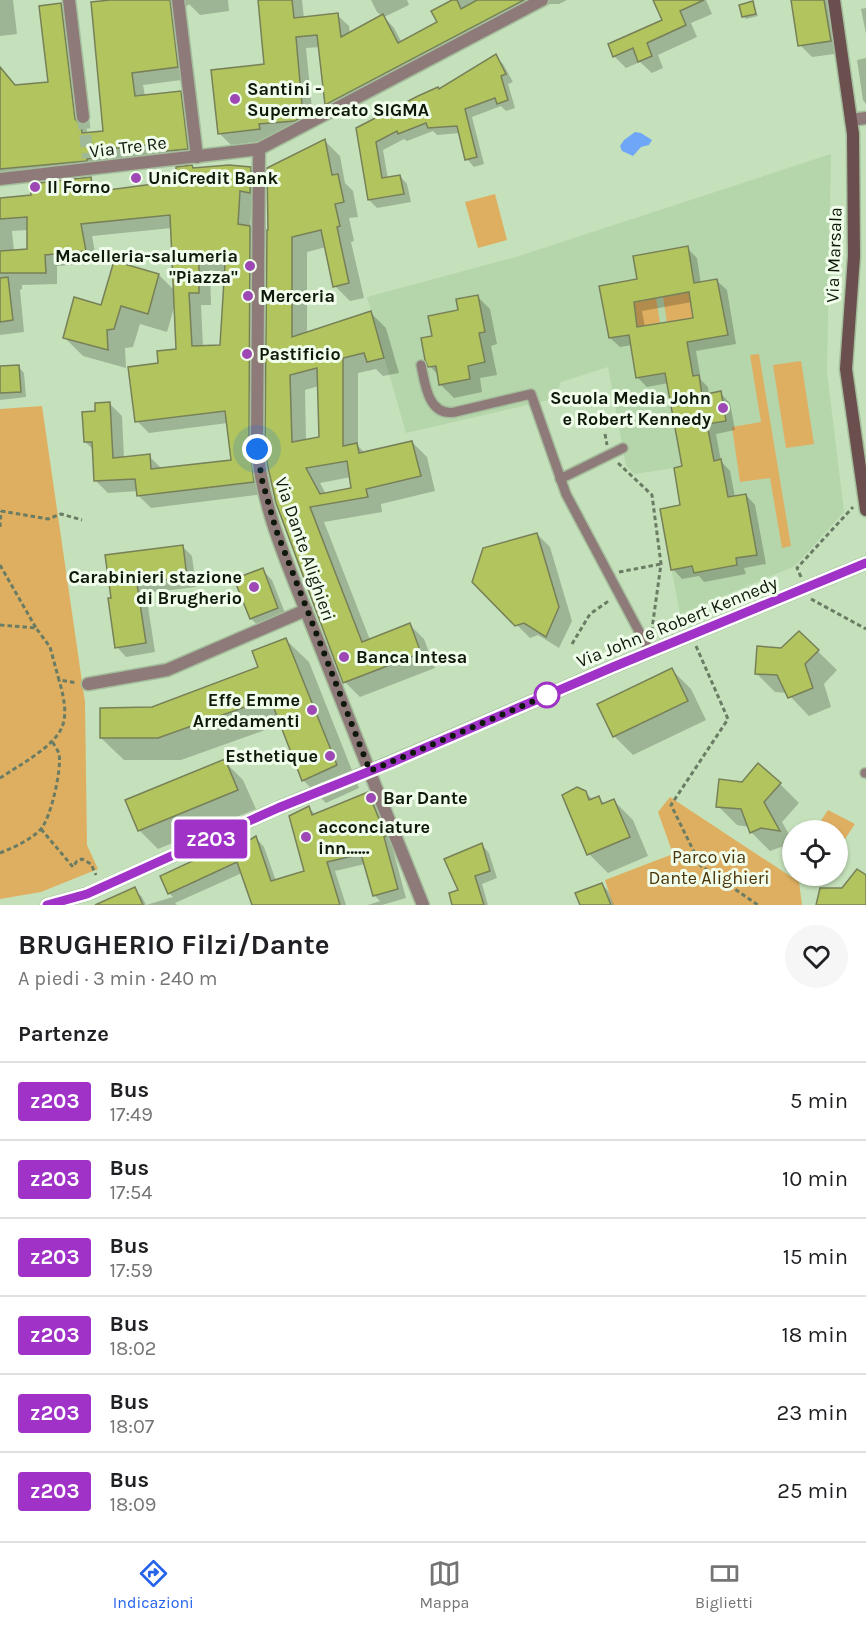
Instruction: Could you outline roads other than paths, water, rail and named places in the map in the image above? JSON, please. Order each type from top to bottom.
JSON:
[{"type":"main road","name":"Via Marsala","points":[[834,0],[853,134],[854,256],[846,369],[866,510]]},
{"type":"street","points":[[69,0],[83,117]]},
{"type":"street","points":[[178,0],[197,157]]},
{"type":"street","points":[[259,149],[542,0]]},
{"type":"street","points":[[851,120],[866,118]]},
{"type":"street","name":"Via Tre Re","points":[[0,179],[89,164],[197,157],[259,149]]},
{"type":"street","name":"Via Dante Alighieri","points":[[259,149],[257,449],[260,474],[306,610],[423,905]]},
{"type":"street","name":"Via John e Robert Kennedy","points":[[47,905],[64,902],[101,888],[278,808],[866,563]]},
{"type":"street","points":[[88,684],[167,670],[306,610]]},
{"type":"lane","points":[[421,365],[430,399],[436,407],[445,412],[455,412],[531,394],[566,494],[619,594],[655,650]]},
{"type":"lane","points":[[560,479],[623,448]]},
{"type":"water","points":[[635,132],[652,140],[649,145],[641,147],[633,156],[622,151],[620,146]]},
{"type":"tunnel","points":[[83,117],[88,158]]},
{"type":"place","name":"Santini - Supermercato SIGMA","points":[[235,99]]},
{"type":"place","name":"UniCredit Bank","points":[[136,178]]},
{"type":"place","name":"Il Forno","points":[[35,187]]},
{"type":"place","name":"Macelleria-salumeria \"Piazza\"","points":[[250,266]]},
{"type":"place","name":"Merceria","points":[[248,296]]},
{"type":"place","name":"Pastificio","points":[[247,354]]},
{"type":"place","name":"Scuola Media John e Robert Kennedy","points":[[723,408]]},
{"type":"place","name":"Carabinieri stazione di Brugherio","points":[[254,587]]},
{"type":"place","name":"Banca Intesa","points":[[344,657]]},
{"type":"place","name":"Effe Emme Arredamenti","points":[[312,710]]},
{"type":"place","name":"Esthetique","points":[[330,756]]},
{"type":"place","name":"Bar Dante","points":[[371,798]]},
{"type":"place","name":"acconciature inn......","points":[[306,837]]},
{"type":"park label","name":"Parco via Dante Alighieri","points":[[709,867]]}]
